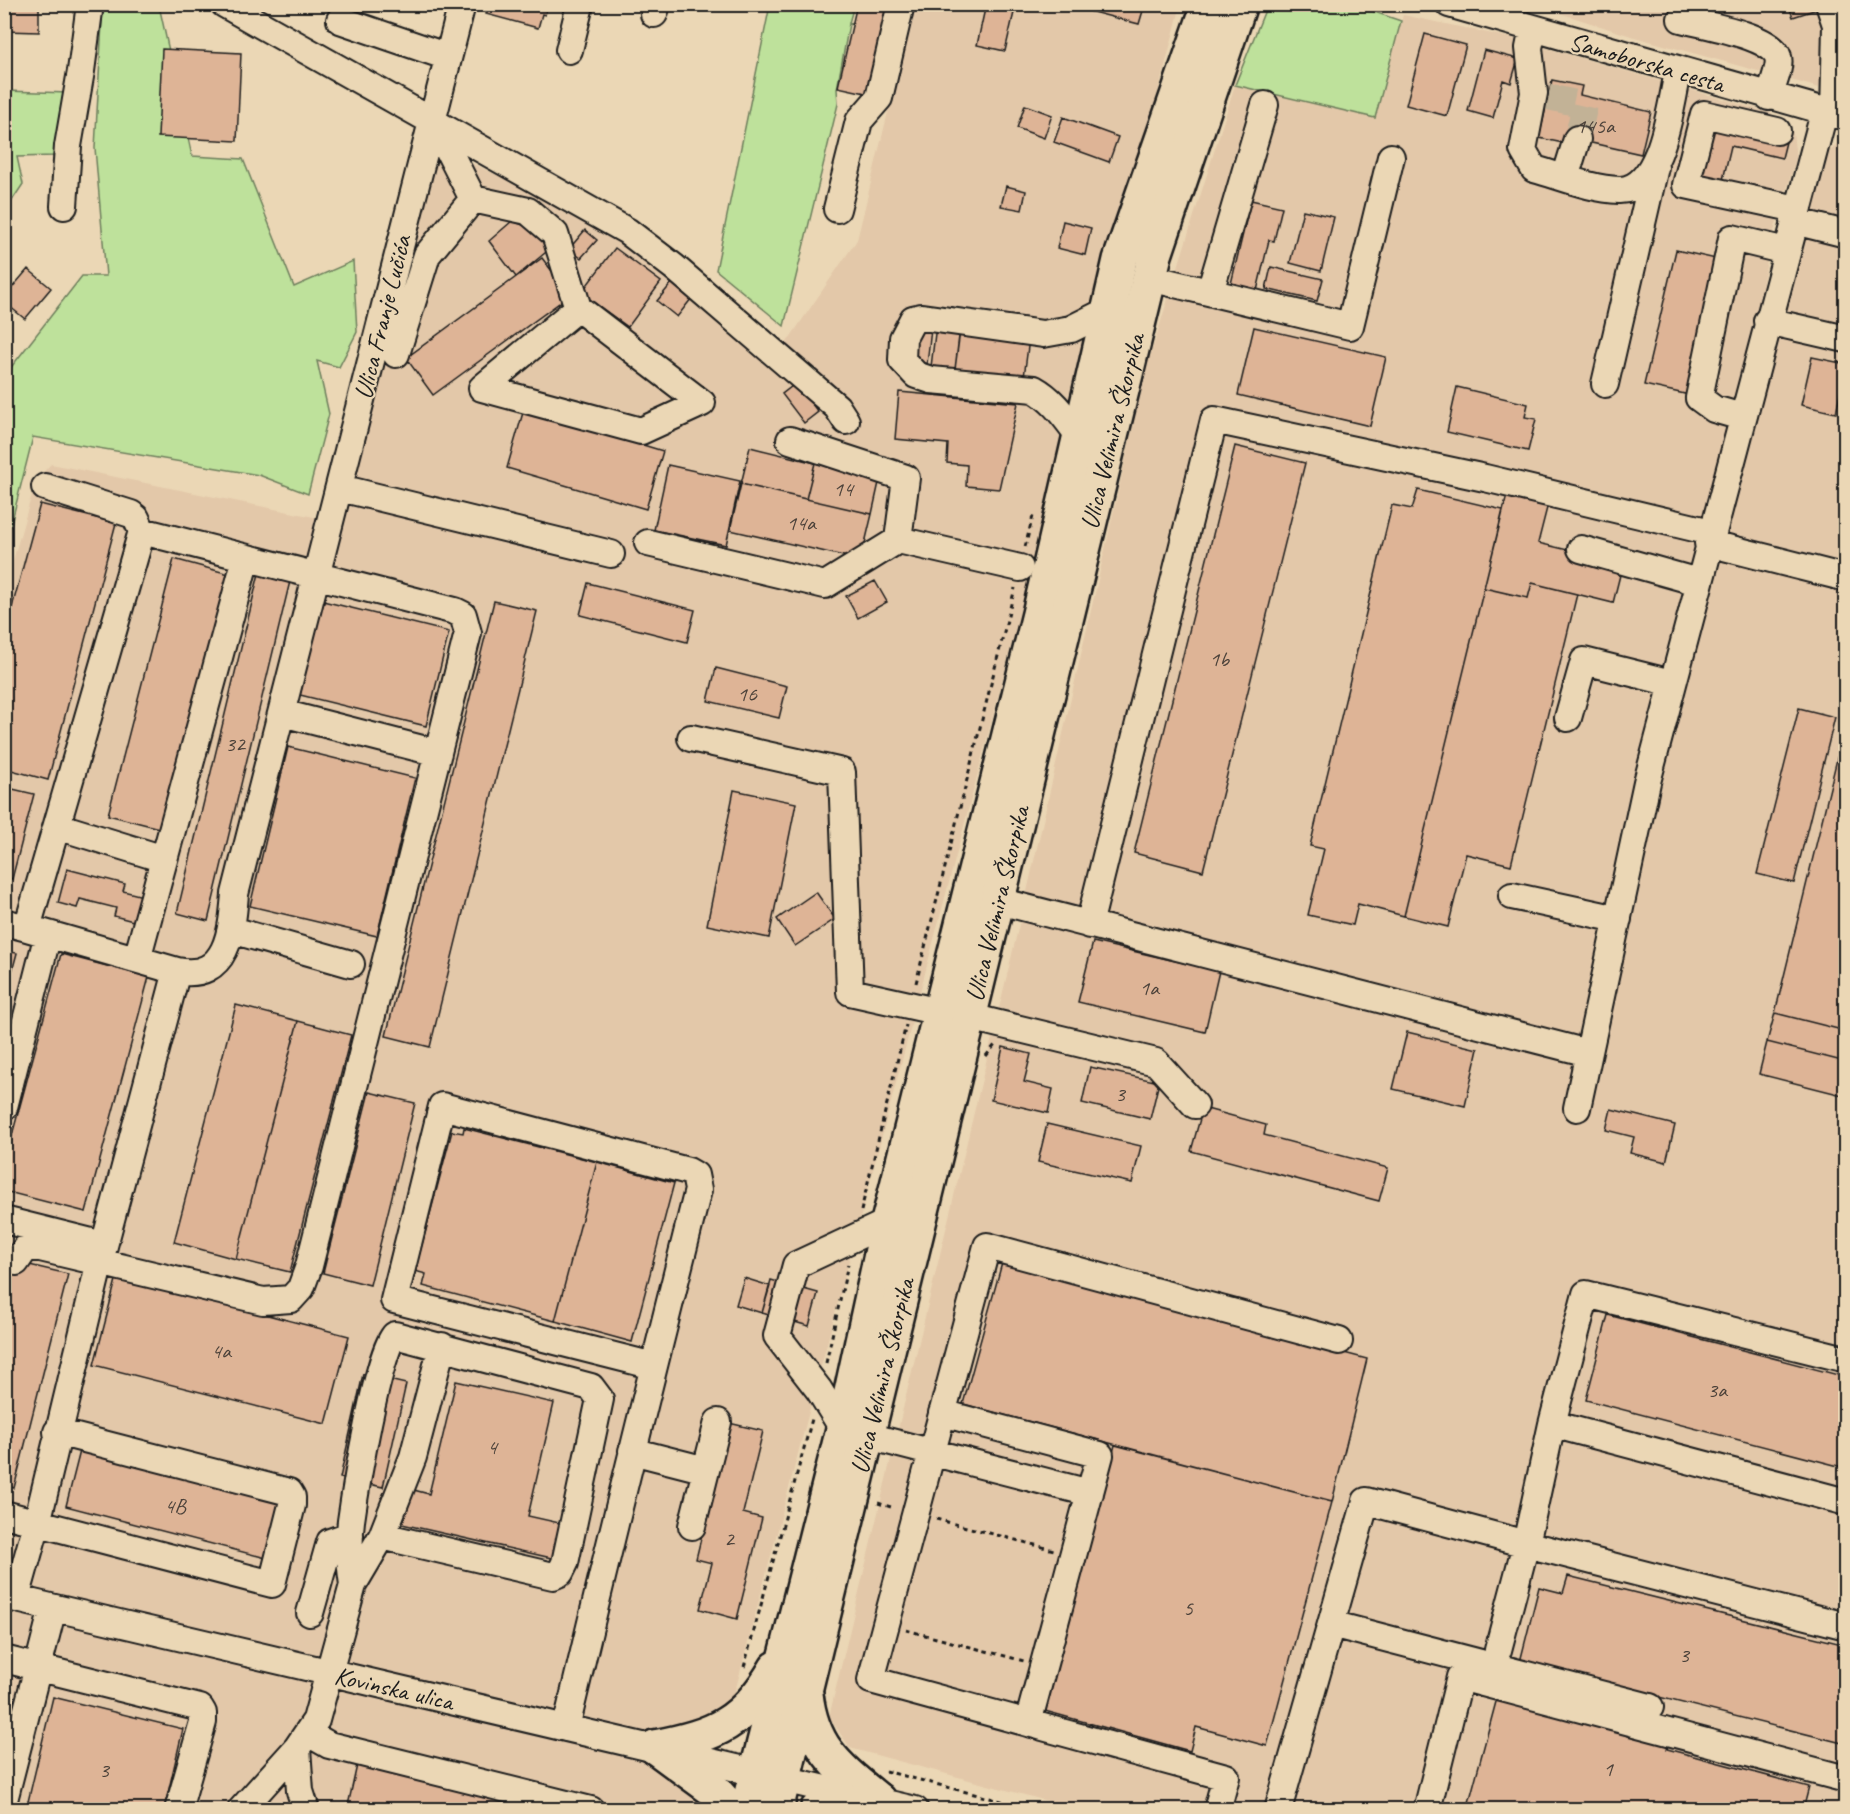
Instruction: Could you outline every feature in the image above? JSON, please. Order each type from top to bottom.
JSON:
[{"type":"main road","name":"Ulica Velimira Škorpika","points":[[776,1809],[770,1774],[790,1643],[858,1439],[874,1218],[940,1014],[999,901],[1155,255],[1240,4]]},
{"type":"main road","name":"Ulica Velimira Škorpika","points":[[747,1809],[770,1774],[805,1685],[858,1439],[940,1014],[1039,614],[1120,260],[1207,7]]},
{"type":"main road","points":[[655,1747],[690,1740],[730,1723],[758,1695],[790,1643]]},
{"type":"main road","points":[[805,1685],[810,1722],[821,1747],[879,1785]]},
{"type":"main road","points":[[655,1747],[715,1791],[732,1809]]},
{"type":"main road","points":[[817,1809],[836,1804],[879,1785]]},
{"type":"street","points":[[64,206],[68,146],[90,4]]},
{"type":"street","points":[[224,4],[627,231],[674,267],[837,407],[846,421]]},
{"type":"street","name":"Ulica Franje Lučića","points":[[232,930],[235,894],[462,4]]},
{"type":"street","points":[[569,50],[580,5],[578,4]]},
{"type":"street","points":[[837,209],[859,121],[879,98],[901,4]]},
{"type":"street","name":"Samoborska cesta","points":[[1449,4],[1678,72],[1834,115]]},
{"type":"street","points":[[1577,1108],[1647,782],[1698,582],[1796,215],[1834,115],[1836,25],[1830,4]]},
{"type":"street","points":[[1682,19],[1760,40],[1774,48],[1779,58],[1769,97]]},
{"type":"street","points":[[340,20],[448,57]]},
{"type":"street","points":[[1533,29],[1529,48],[1541,95],[1523,150],[1534,169],[1595,187],[1621,190],[1640,184],[1654,168],[1656,161]]},
{"type":"street","points":[[1605,384],[1678,72]]},
{"type":"street","points":[[1210,292],[1265,105]]},
{"type":"street","points":[[1777,131],[1704,114],[1686,185],[1796,215],[1845,234]]},
{"type":"street","points":[[433,123],[473,199],[528,211],[555,234],[578,308],[702,404],[641,430],[482,388],[578,308]]},
{"type":"street","points":[[1565,178],[1577,139]]},
{"type":"street","points":[[1150,278],[1350,326],[1391,157]]},
{"type":"street","points":[[396,354],[427,255],[473,199]]},
{"type":"street","points":[[1742,417],[1714,409],[1699,398],[1732,238],[1786,251]]},
{"type":"street","points":[[399,248],[427,255]]},
{"type":"street","points":[[1080,436],[1060,411],[1044,395],[1034,389],[931,380],[916,375],[902,360],[903,338],[913,319],[922,317],[1043,334],[1071,329],[1109,310]]},
{"type":"street","points":[[1767,321],[1845,339]]},
{"type":"street","points":[[1089,925],[1214,420],[1485,478],[1710,537],[1845,578]]},
{"type":"street","points":[[790,440],[906,478],[898,540]]},
{"type":"street","points":[[4,1107],[27,928],[142,531],[136,518],[131,514],[45,488]]},
{"type":"street","points":[[337,501],[611,554]]},
{"type":"street","points":[[4,1221],[102,1253],[263,1300],[291,1299],[301,1288],[309,1266],[468,633],[463,615],[142,531]]},
{"type":"street","points":[[648,543],[825,585],[898,540],[1018,578],[1039,614]]},
{"type":"street","points":[[1018,578],[1053,546]]},
{"type":"street","points":[[1581,549],[1698,582]]},
{"type":"street","points":[[136,959],[246,558]]},
{"type":"street","points":[[1568,718],[1584,661],[1672,683]]},
{"type":"street","points":[[282,713],[438,753]]},
{"type":"street","points":[[690,738],[842,772],[850,992],[1156,1062],[1195,1105]]},
{"type":"street","points":[[57,826],[164,859]]},
{"type":"street","points":[[1512,896],[1618,919]]},
{"type":"street","points":[[999,901],[1588,1053]]},
{"type":"street","points":[[27,928],[189,973],[214,962],[227,949],[232,930],[351,964]]},
{"type":"street","points":[[10,1597],[37,1523],[57,1432],[102,1253],[177,970]]},
{"type":"street","points":[[566,1728],[632,1451],[654,1366],[698,1190],[695,1175],[688,1171],[442,1106],[394,1300],[654,1366]]},
{"type":"street","points":[[874,1218],[796,1265],[777,1336],[858,1439],[1088,1500]]},
{"type":"street","points":[[1217,1809],[1226,1777],[871,1680],[987,1246],[1338,1341]]},
{"type":"street","points":[[16,1262],[25,1249],[36,1247],[102,1253]]},
{"type":"street","points":[[1498,1650],[1526,1544],[1552,1424],[1586,1294],[1845,1359]]},
{"type":"street","points":[[241,1809],[303,1740],[316,1720],[352,1586],[350,1535],[358,1482],[388,1341],[395,1335],[442,1346],[591,1387],[596,1392],[600,1399],[565,1563],[560,1573],[553,1576],[382,1536]]},
{"type":"street","points":[[352,1586],[382,1536],[413,1456],[442,1346]]},
{"type":"street","points":[[942,1413],[1100,1455],[1028,1723]]},
{"type":"street","points":[[692,1526],[718,1422]]},
{"type":"street","points":[[1552,1424],[1845,1502]]},
{"type":"street","points":[[4,1514],[272,1584],[292,1505],[289,1492],[57,1432]]},
{"type":"street","points":[[632,1451],[706,1470]]},
{"type":"street","points":[[1278,1809],[1366,1501],[1845,1626]]},
{"type":"street","points":[[310,1613],[330,1542],[350,1535]]},
{"type":"street","name":"Kovinska ulica","points":[[10,1597],[330,1674],[770,1774],[879,1785],[915,1809]]},
{"type":"street","points":[[4,1800],[53,1608]]},
{"type":"street","points":[[1331,1624],[1650,1707]]},
{"type":"street","points":[[4,1659],[200,1708],[203,1713],[202,1722],[178,1809]]},
{"type":"street","points":[[1427,1809],[1460,1677],[1845,1779]]},
{"type":"street","points":[[303,1740],[300,1791],[306,1809]]},
{"type":"street","points":[[303,1740],[591,1809]]},
{"type":"path","points":[[916,984],[1018,578]]},
{"type":"path","points":[[874,1218],[940,1014]]},
{"type":"path","points":[[824,1369],[849,1261]]},
{"type":"path","points":[[742,1677],[814,1411]]},
{"type":"path","points":[[876,1503],[1073,1555]]},
{"type":"path","points":[[895,1627],[1043,1666]]},
{"type":"path","points":[[879,1785],[1036,1809]]},
{"type":"shaded area","points":[[914,5],[1181,5],[704,1809],[5,1810],[4,592],[36,480],[51,464],[339,522],[437,147],[627,236],[774,361],[857,240]]},
{"type":"shaded area","points":[[1535,5],[1845,5],[1845,95],[1631,36]]},
{"type":"shaded area","points":[[1403,15],[1512,38],[1771,113],[1793,132],[1796,159],[1771,241],[1757,314],[1781,320],[1822,158],[1837,144],[1845,142],[1845,1809],[1077,1809],[850,1748],[829,1717],[1026,896],[1146,369],[1235,85],[1375,118]]},
{"type":"green space","points":[[103,5],[144,5],[160,10],[192,156],[243,159],[294,287],[353,261],[357,332],[339,367],[317,361],[329,414],[308,494],[259,475],[33,437],[5,548],[5,375],[82,276],[106,276],[95,148]]},
{"type":"green space","points":[[770,5],[854,5],[849,23],[854,25],[849,24],[837,89],[838,104],[784,326],[716,270]]},
{"type":"green space","points":[[1267,5],[1354,5],[1401,21],[1375,118],[1235,85]]},
{"type":"green space","points":[[5,91],[69,93],[54,156],[17,157],[23,184],[5,211]]},
{"type":"building","points":[[4,4],[39,4],[39,32],[4,31]]},
{"type":"building","points":[[488,4],[548,4],[538,28],[486,14]]},
{"type":"building","points":[[857,4],[896,4],[875,95],[838,87]]},
{"type":"building","points":[[986,4],[1016,4],[1005,51],[977,45]]},
{"type":"building","points":[[1082,4],[1145,4],[1139,24],[1081,9]]},
{"type":"building","points":[[1691,4],[1717,4],[1694,12]]},
{"type":"building","points":[[1788,4],[1816,4],[1817,9],[1793,17]]},
{"type":"building","points":[[1425,34],[1466,45],[1447,116],[1406,105]]},
{"type":"building","points":[[162,49],[241,53],[237,141],[158,137]]},
{"type":"building","points":[[1484,50],[1518,59],[1511,83],[1503,80],[1493,118],[1468,111]]},
{"type":"building","points":[[1552,80],[1582,86],[1580,95],[1651,112],[1641,154],[1569,138],[1568,144],[1539,138]]},
{"type":"building","points":[[1025,105],[1052,115],[1044,138],[1017,128]]},
{"type":"building","points":[[1063,117],[1118,137],[1109,162],[1054,142]]},
{"type":"building","points":[[1713,120],[1787,138],[1782,158],[1731,146],[1722,184],[1698,178]]},
{"type":"building","points":[[1006,186],[1026,191],[1022,210],[1001,206]]},
{"type":"building","points":[[1251,200],[1282,207],[1274,241],[1269,240],[1256,295],[1230,288]]},
{"type":"building","points":[[1303,210],[1334,217],[1321,271],[1290,263]]},
{"type":"building","points":[[512,221],[537,230],[551,248],[516,277],[489,241]]},
{"type":"building","points":[[1063,221],[1091,228],[1085,255],[1057,248]]},
{"type":"building","points":[[585,230],[597,240],[581,258],[569,249]]},
{"type":"building","points":[[615,248],[661,282],[628,327],[581,293]]},
{"type":"building","points":[[1676,250],[1725,261],[1694,396],[1644,385]]},
{"type":"building","points":[[542,258],[570,295],[433,395],[406,358]]},
{"type":"building","points":[[1271,267],[1323,279],[1317,301],[1266,289]]},
{"type":"building","points":[[28,269],[51,288],[25,319],[4,302],[4,297]]},
{"type":"building","points":[[676,278],[695,294],[677,317],[657,301]]},
{"type":"building","points":[[936,325],[960,328],[955,369],[931,367]]},
{"type":"building","points":[[1254,327],[1386,357],[1370,426],[1238,395]]},
{"type":"building","points":[[918,328],[931,329],[927,364],[914,363]]},
{"type":"building","points":[[960,331],[1029,339],[1024,377],[955,369]]},
{"type":"building","points":[[1812,357],[1846,364],[1836,413],[1801,405]]},
{"type":"building","points":[[796,383],[818,412],[804,423],[782,394]]},
{"type":"building","points":[[1457,387],[1528,404],[1525,417],[1536,419],[1528,451],[1447,432]]},
{"type":"building","points":[[899,392],[1018,403],[999,489],[966,486],[967,465],[947,463],[948,444],[895,439]]},
{"type":"building","points":[[524,409],[663,451],[646,509],[507,468]]},
{"type":"building","points":[[1235,446],[1305,463],[1203,871],[1134,853]]},
{"type":"building","points":[[750,447],[815,463],[806,499],[741,484]]},
{"type":"building","points":[[815,463],[880,478],[872,514],[806,499]]},
{"type":"building","points":[[668,465],[740,481],[726,545],[654,530]]},
{"type":"building","points":[[741,484],[872,514],[861,560],[730,530]]},
{"type":"building","points":[[1509,487],[1550,496],[1538,543],[1623,563],[1613,603],[1532,583],[1528,598],[1484,588]]},
{"type":"building","points":[[1418,490],[1503,510],[1404,916],[1358,904],[1353,925],[1308,915],[1324,849],[1310,846],[1392,505],[1412,509]]},
{"type":"building","points":[[40,504],[116,523],[48,780],[4,768],[4,637]]},
{"type":"building","points":[[174,559],[229,574],[163,829],[108,815]]},
{"type":"building","points":[[261,565],[292,573],[208,921],[177,913]]},
{"type":"building","points":[[875,581],[887,602],[858,618],[846,596]]},
{"type":"building","points":[[588,583],[695,610],[687,642],[580,615]]},
{"type":"building","points":[[1532,583],[1577,594],[1511,865],[1466,854],[1448,927],[1404,916],[1484,588],[1528,598]]},
{"type":"building","points":[[323,601],[449,632],[426,726],[300,695]]},
{"type":"building","points":[[494,601],[537,611],[430,1047],[386,1036]]},
{"type":"building","points":[[716,668],[787,686],[779,718],[708,701]]},
{"type":"building","points":[[1799,708],[1835,717],[1794,883],[1757,874]]},
{"type":"building","points":[[1846,722],[1846,1031],[1775,1013]]},
{"type":"building","points":[[288,747],[415,778],[377,936],[250,906]]},
{"type":"building","points":[[4,787],[34,794],[12,879],[4,877]]},
{"type":"building","points":[[734,790],[796,803],[769,938],[707,925]]},
{"type":"building","points":[[67,869],[125,884],[123,891],[143,896],[137,922],[114,916],[116,908],[80,899],[77,908],[58,903]]},
{"type":"building","points":[[816,892],[835,919],[795,946],[777,919]]},
{"type":"building","points":[[1093,942],[1219,971],[1205,1032],[1078,1002]]},
{"type":"building","points":[[4,951],[17,953],[4,1001]]},
{"type":"building","points":[[61,954],[149,977],[86,1212],[4,1191],[4,1165]]},
{"type":"building","points":[[236,1005],[298,1021],[236,1259],[174,1242]]},
{"type":"building","points":[[1775,1013],[1846,1031],[1846,1062],[1767,1042]]},
{"type":"building","points":[[298,1021],[351,1035],[290,1272],[236,1259]]},
{"type":"building","points":[[1407,1032],[1478,1049],[1465,1106],[1393,1089]]},
{"type":"building","points":[[1767,1042],[1846,1062],[1846,1096],[1759,1074]]},
{"type":"building","points":[[1003,1047],[1031,1054],[1024,1082],[1053,1089],[1048,1113],[991,1100]]},
{"type":"building","points":[[1090,1067],[1159,1082],[1150,1119],[1082,1103]]},
{"type":"building","points":[[369,1092],[415,1103],[370,1285],[323,1273]]},
{"type":"building","points":[[1203,1108],[1266,1125],[1264,1135],[1388,1168],[1379,1201],[1191,1151]]},
{"type":"building","points":[[1611,1109],[1675,1125],[1666,1162],[1630,1153],[1634,1137],[1606,1130]]},
{"type":"building","points":[[1047,1124],[1141,1146],[1132,1183],[1038,1162]]},
{"type":"building","points":[[464,1128],[597,1162],[555,1321],[423,1286],[426,1274],[415,1271],[452,1131],[463,1133]]},
{"type":"building","points":[[597,1162],[674,1183],[632,1342],[555,1321]]},
{"type":"building","points":[[4,1259],[68,1274],[14,1488],[4,1485]]},
{"type":"building","points":[[1002,1263],[1367,1359],[1332,1502],[963,1404]]},
{"type":"building","points":[[117,1276],[349,1336],[326,1424],[94,1365]]},
{"type":"building","points":[[744,1278],[770,1286],[762,1313],[736,1305]]},
{"type":"building","points":[[771,1280],[818,1293],[809,1326],[762,1313]]},
{"type":"building","points":[[1608,1315],[1846,1377],[1846,1468],[1586,1400]]},
{"type":"building","points":[[363,1374],[406,1384],[383,1487],[340,1478]]},
{"type":"building","points":[[456,1381],[554,1403],[528,1516],[564,1524],[556,1559],[402,1524],[410,1489],[429,1494]]},
{"type":"building","points":[[729,1423],[763,1431],[743,1513],[762,1518],[737,1619],[700,1609],[712,1563],[696,1559]]},
{"type":"building","points":[[1115,1445],[1332,1502],[1267,1746],[1196,1727],[1190,1751],[1045,1711]]},
{"type":"building","points":[[80,1451],[284,1504],[270,1559],[66,1506]]},
{"type":"building","points":[[1568,1576],[1846,1645],[1846,1744],[1520,1662],[1539,1587],[1563,1593]]},
{"type":"building","points":[[53,1697],[183,1729],[164,1810],[26,1810]]},
{"type":"building","points":[[1497,1698],[1669,1742],[1667,1749],[1809,1787],[1803,1810],[1467,1810]]},
{"type":"building","points":[[357,1765],[544,1810],[347,1810]]},
{"type":"tunnel","points":[[1548,97],[1585,105],[1577,139]]}]
